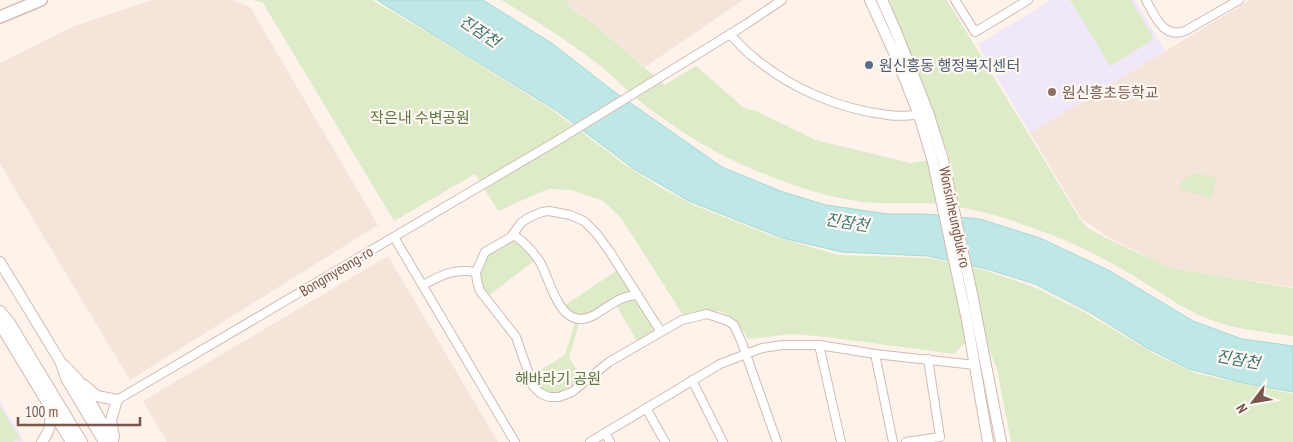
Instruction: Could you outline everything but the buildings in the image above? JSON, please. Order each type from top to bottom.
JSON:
[{"type":"main road","points":[[0,17],[41,0]]},
{"type":"street","points":[[782,0],[730,34],[758,61],[781,77],[815,95],[846,106],[889,116],[919,115]]},
{"type":"street","name":"Wonsinheungbuk-ro","points":[[870,0],[896,57],[919,115],[933,162],[975,364],[988,442]]},
{"type":"street","name":"Wonsinheungbuk-ro","points":[[882,0],[928,112],[943,160],[1001,442]]},
{"type":"street","points":[[955,0],[975,32],[1028,0]]},
{"type":"street","points":[[1146,0],[1164,30],[1179,33],[1239,0]]},
{"type":"street","name":"Bongmyeong-ro","points":[[117,400],[555,142],[730,34]]},
{"type":"street","points":[[661,332],[610,252],[590,226],[578,218],[559,212],[542,212],[528,218],[521,223],[513,234],[485,252],[476,272],[480,291],[516,337],[533,386],[549,397],[559,397],[572,392],[609,362],[691,317],[707,314],[734,326],[746,353],[777,442]]},
{"type":"street","points":[[513,234],[524,242],[535,256],[561,306],[574,317],[587,318],[612,302],[632,295],[638,296]]},
{"type":"street","points":[[394,237],[516,442]]},
{"type":"street","points":[[0,262],[60,361],[67,380],[104,442]]},
{"type":"street","points":[[423,285],[452,271],[476,272]]},
{"type":"street","points":[[0,311],[10,323],[82,442]]},
{"type":"street","points":[[0,323],[71,442]]},
{"type":"street","points":[[590,442],[720,364],[762,348],[783,345],[818,345],[875,354],[975,364]]},
{"type":"street","points":[[818,345],[841,442]]},
{"type":"street","points":[[875,354],[892,442]]},
{"type":"street","points":[[906,442],[940,437],[928,359]]},
{"type":"street","points":[[60,361],[97,396],[117,400],[111,420],[114,442]]},
{"type":"street","points":[[78,380],[114,442]]},
{"type":"street","points":[[692,380],[723,442]]},
{"type":"street","points":[[42,442],[48,433],[51,420],[47,404]]},
{"type":"street","points":[[646,408],[665,442]]},
{"type":"street","points":[[605,433],[610,442]]},
{"type":"shaded area","points":[[152,0],[232,0],[250,7],[378,225],[130,380],[0,164],[0,63],[72,27]]},
{"type":"shaded area","points":[[566,0],[743,0],[645,67],[571,7]]},
{"type":"shaded area","name":"원신흥초등학교","points":[[1051,0],[1135,0],[1165,51],[1030,133],[978,45]]},
{"type":"shaded area","points":[[1250,0],[1293,0],[1293,287],[1169,268],[1106,236],[1081,218],[1030,133]]},
{"type":"shaded area","points":[[388,256],[498,442],[167,442],[143,401]]},
{"type":"shaded area","points":[[0,401],[24,441],[0,442]]},
{"type":"green space","name":"작은내 수변공원","points":[[254,0],[372,0],[551,109],[624,164],[663,189],[696,206],[772,236],[838,255],[931,258],[984,270],[1034,287],[1084,312],[1155,354],[1195,373],[1293,394],[1293,442],[1011,442],[997,369],[987,344],[964,344],[954,354],[792,334],[748,339],[736,321],[720,311],[683,315],[621,218],[603,201],[572,190],[548,189],[498,211],[475,174],[394,221],[263,3]]},
{"type":"green space","points":[[501,0],[566,0],[571,8],[594,24],[665,85],[696,66],[744,108],[756,111],[816,140],[910,163],[949,157],[889,0],[947,0],[1080,219],[1088,228],[1170,268],[1293,288],[1293,336],[1241,328],[1211,320],[1179,304],[1094,254],[1059,238],[1008,219],[967,208],[938,204],[878,203],[849,200],[795,186],[742,165],[712,150],[670,123],[643,104],[604,69],[579,50]]},
{"type":"green space","points":[[1070,0],[1131,0],[1154,39],[1110,66]]},
{"type":"green space","points":[[1195,173],[1217,178],[1211,198],[1180,189],[1182,180]]},
{"type":"green space","points":[[514,237],[531,254],[534,261],[488,296],[483,290],[479,273],[487,255]]},
{"type":"green space","points":[[619,269],[635,294],[587,316],[574,315],[564,306]]},
{"type":"green space","points":[[637,298],[658,332],[638,343],[615,303]]},
{"type":"green space","name":"해바라기 공원","points":[[575,322],[579,323],[569,358],[583,379],[562,392],[548,393],[536,384],[532,375],[565,355]]},
{"type":"green space","points":[[0,406],[20,438],[13,442],[0,442]]},
{"type":"water","name":"진잠천","points":[[377,0],[483,0],[553,44],[612,90],[722,167],[783,192],[826,205],[888,214],[925,214],[980,219],[1040,238],[1110,271],[1193,321],[1242,339],[1293,346],[1293,392],[1244,383],[1189,369],[1147,348],[1091,313],[1035,284],[987,269],[928,256],[842,252],[782,238],[689,201],[634,169],[557,111]]},
{"type":"place","name":"원신흥동 행정복지센터","points":[[869,65]]},
{"type":"place","name":"원신흥초등학교","points":[[1052,92]]}]
